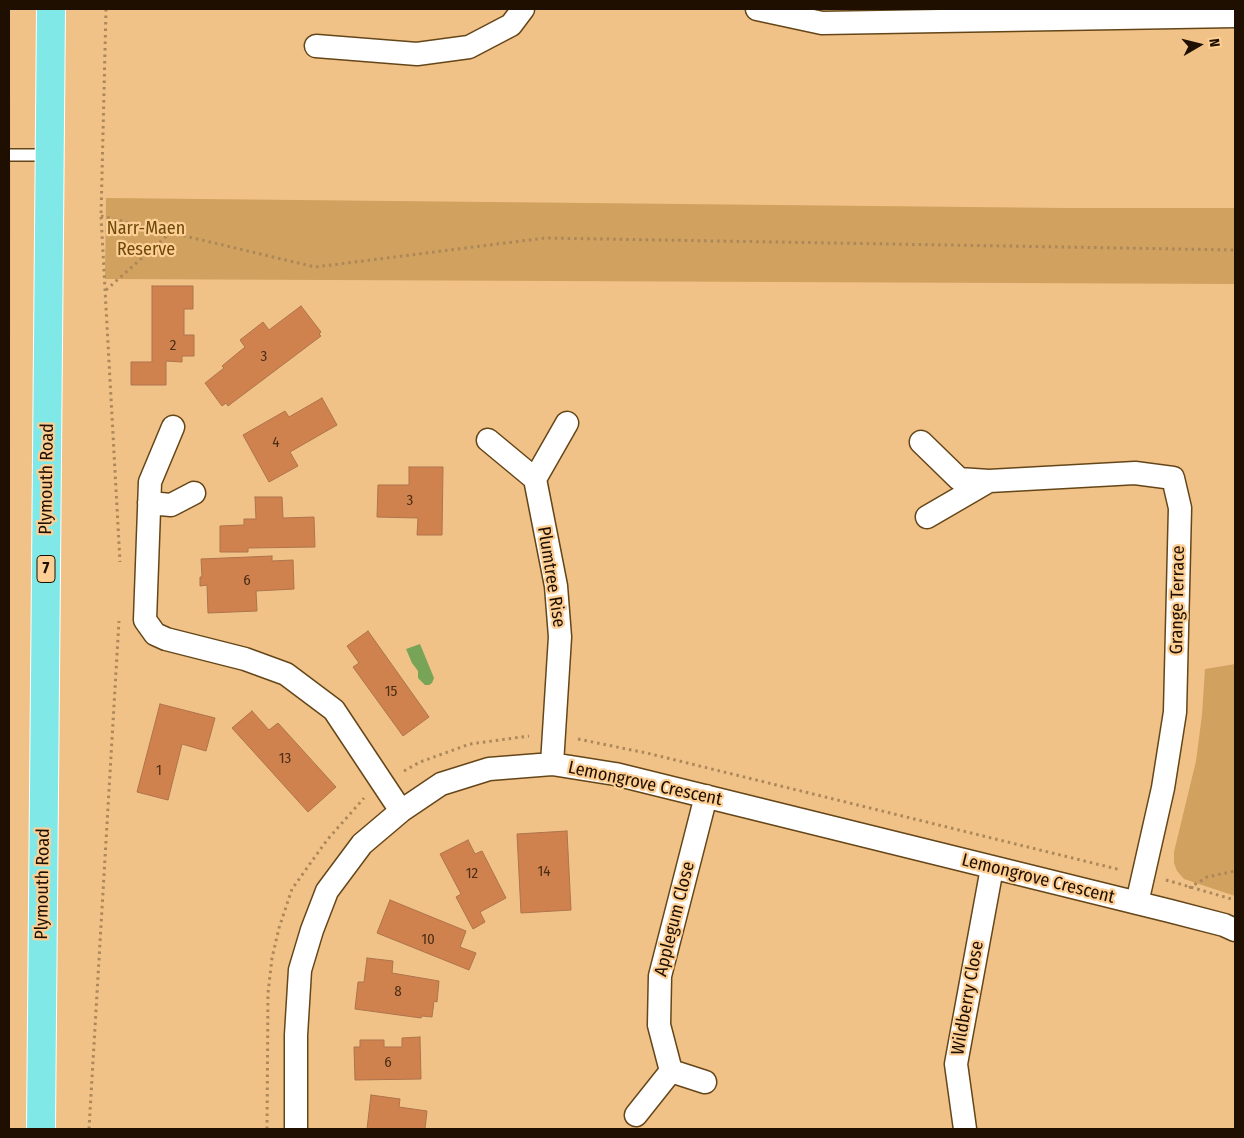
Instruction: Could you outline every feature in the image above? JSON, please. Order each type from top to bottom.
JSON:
[{"type":"main road","name":"Plymouth Road","points":[[41,1129],[51,9]]},
{"type":"street","points":[[316,46],[417,54],[469,47],[511,25],[522,9]]},
{"type":"street","points":[[757,9],[822,23],[1235,16]]},
{"type":"street","points":[[488,440],[535,479],[567,423]]},
{"type":"street","points":[[173,427],[150,482],[145,620],[155,634],[166,639],[245,659],[286,674],[334,710],[401,811]]},
{"type":"street","name":"Grange Terrace","points":[[921,442],[959,479],[989,481],[1135,473],[1174,478],[1180,508],[1176,712],[1163,788],[1137,903]]},
{"type":"street","name":"Plumtree Rise","points":[[535,479],[556,586],[560,637],[552,764]]},
{"type":"street","name":"Grange Terrace","points":[[927,517],[989,481]]},
{"type":"street","points":[[149,503],[171,505],[194,493]]},
{"type":"street","name":"Lemongrove Crescent","points":[[296,1129],[296,1035],[300,970],[312,930],[327,891],[362,844],[401,811],[441,784],[489,769],[552,764],[615,774],[1137,903],[1224,925],[1235,930]]},
{"type":"street","name":"Applegum Close","points":[[671,1071],[659,1025],[660,976],[706,796]]},
{"type":"street","name":"Wildberry Close","points":[[965,1129],[956,1064],[992,868]]},
{"type":"street","points":[[636,1115],[671,1071],[704,1082]]},
{"type":"lane","points":[[9,155],[50,155]]},
{"type":"path","points":[[106,9],[101,216],[121,572]]},
{"type":"path","points":[[101,216],[315,267],[545,238],[1235,250]]},
{"type":"path","points":[[106,291],[170,232]]},
{"type":"path","points":[[89,1129],[120,611]]},
{"type":"path","points":[[267,1129],[268,993],[272,958],[279,928],[292,888],[327,840],[368,794],[420,762],[470,744],[530,736],[554,737],[580,740],[651,754],[1142,876],[1160,878],[1235,900]]},
{"type":"path","points":[[1189,888],[1207,877],[1235,871]]},
{"type":"shaded area","points":[[9,9],[11,198],[9,708]]},
{"type":"shaded area","points":[[420,644],[434,678],[429,685],[425,685],[418,678],[418,671],[406,649]]},
{"type":"green space","name":"Narr-Maen Reserve","points":[[106,198],[1235,208],[1235,284],[105,279]]},
{"type":"green space","points":[[1235,664],[1235,896],[1184,879],[1177,871],[1174,863],[1174,852],[1196,761],[1205,669]]},
{"type":"building","points":[[152,286],[193,286],[193,309],[184,309],[184,335],[194,335],[194,356],[182,356],[182,362],[166,361],[166,385],[131,385],[131,362],[152,362]]},
{"type":"building","points":[[301,306],[321,332],[319,334],[321,336],[228,406],[226,403],[222,406],[205,383],[224,368],[222,366],[245,347],[240,340],[263,322],[269,330]]},
{"type":"building","points":[[322,398],[337,425],[290,452],[298,466],[269,482],[243,435],[285,411],[289,417]]},
{"type":"building","points":[[409,467],[443,467],[442,535],[417,535],[418,518],[377,517],[378,485],[409,485]]},
{"type":"building","points":[[255,497],[282,497],[283,518],[314,517],[315,547],[248,548],[248,552],[220,552],[220,526],[244,525],[244,519],[256,519]]},
{"type":"building","points":[[272,556],[272,561],[293,560],[294,589],[256,591],[257,611],[208,613],[207,585],[200,586],[200,577],[202,577],[201,559]]},
{"type":"building","points":[[368,631],[429,717],[403,736],[353,667],[359,663],[347,646]]},
{"type":"building","points":[[160,704],[215,718],[206,751],[182,744],[168,800],[137,792]]},
{"type":"building","points":[[252,711],[269,730],[278,723],[336,787],[308,812],[232,728]]},
{"type":"building","points":[[567,831],[571,910],[521,913],[517,834]]},
{"type":"building","points":[[468,840],[475,854],[482,851],[506,898],[480,912],[485,922],[473,929],[456,897],[461,894],[440,854]]},
{"type":"building","points":[[390,900],[466,931],[460,947],[476,953],[469,970],[377,933]]},
{"type":"building","points":[[367,958],[393,961],[392,973],[439,981],[437,1002],[434,1001],[432,1017],[422,1016],[421,1018],[355,1009],[358,982],[364,982]]},
{"type":"building","points":[[420,1037],[421,1079],[355,1080],[354,1047],[360,1047],[360,1040],[384,1040],[384,1047],[402,1047],[402,1038]]},
{"type":"building","points":[[371,1095],[400,1099],[399,1107],[427,1111],[425,1129],[367,1129]]}]
